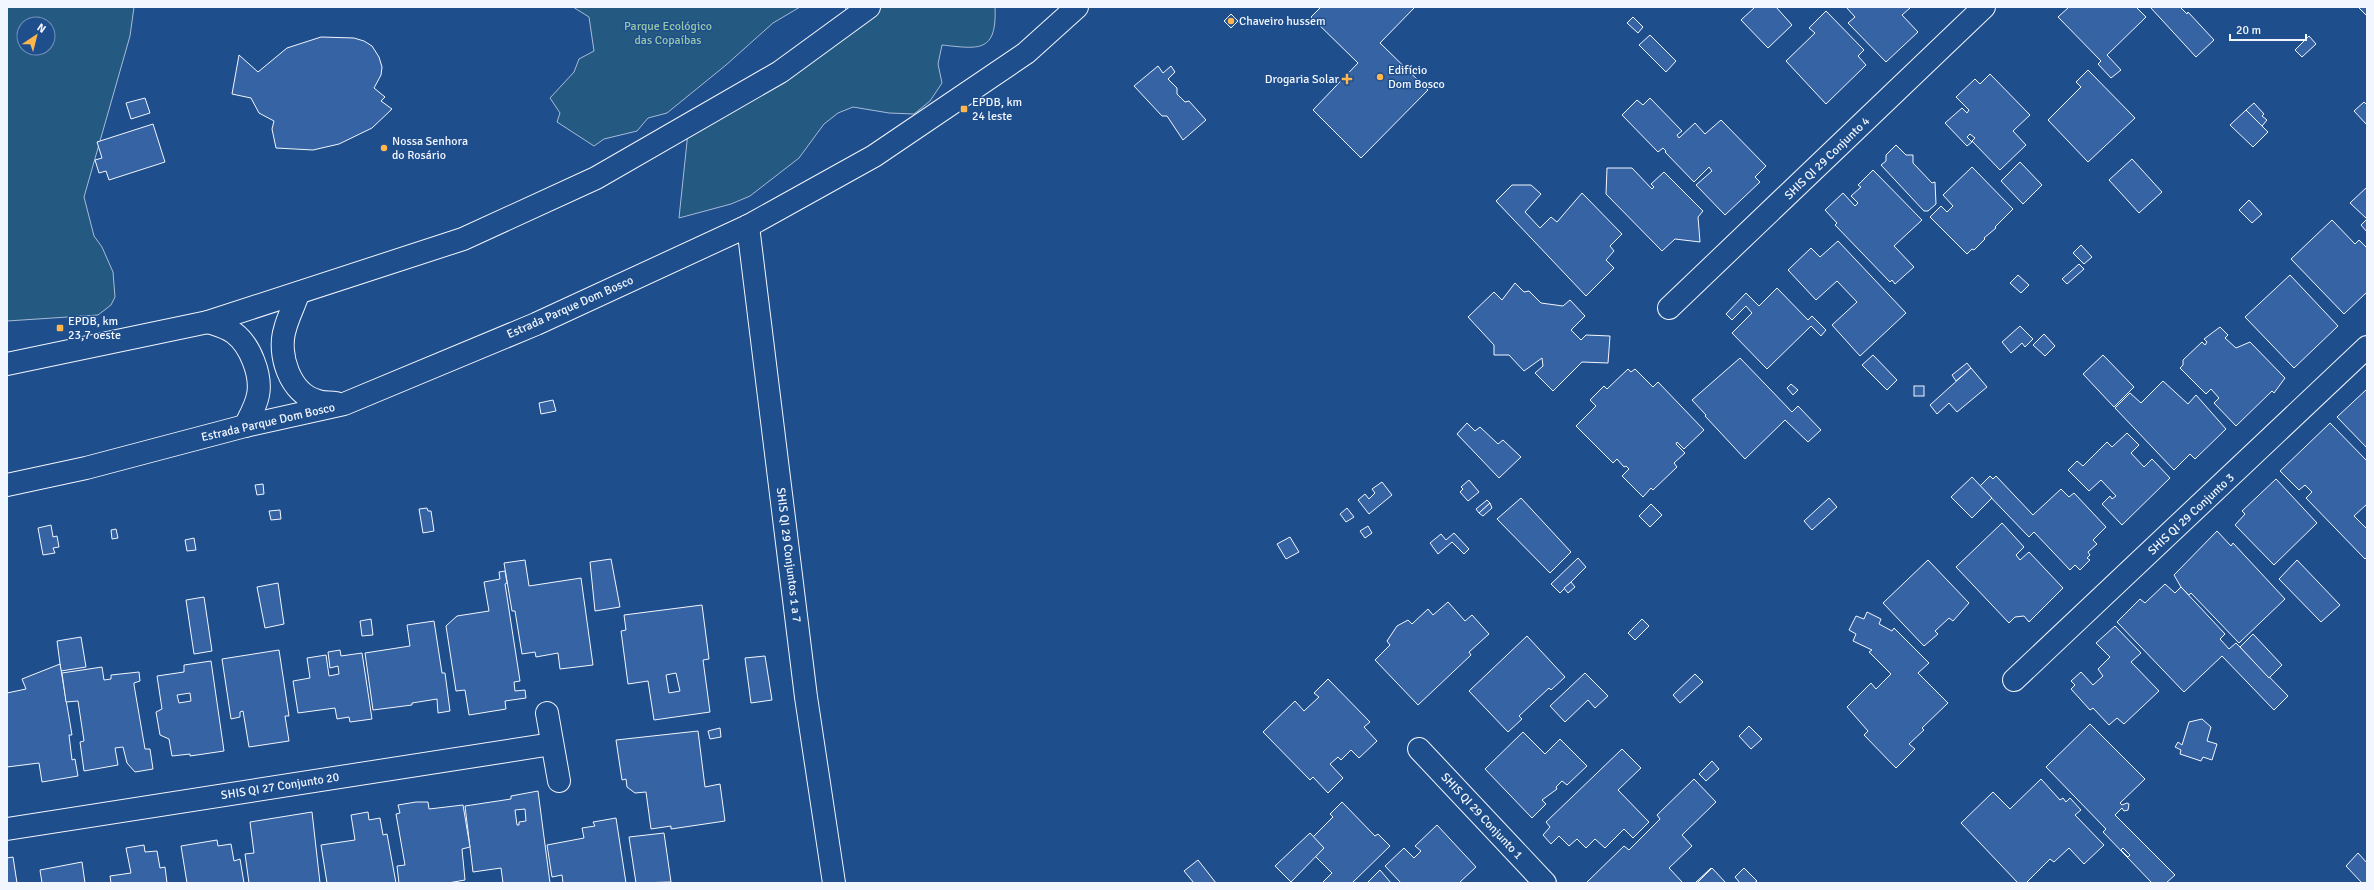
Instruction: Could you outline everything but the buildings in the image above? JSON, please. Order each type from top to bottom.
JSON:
[{"type":"main road","points":[[7,364],[208,322],[298,294],[463,239],[596,178],[780,72],[869,7]]},
{"type":"main road","name":"Estrada Parque Dom Bosco","points":[[7,484],[86,468],[245,426],[344,404],[536,324],[748,226],[874,156],[1026,53],[1077,7]]},
{"type":"main road","name":"SHIS QI 29 Conjunto 4","points":[[1669,308],[1984,7]]},
{"type":"main road","name":"SHIS QI 29 Conjuntos 1 a 7","points":[[748,226],[806,697],[834,883]]},
{"type":"main road","points":[[298,294],[284,330],[282,347],[290,376],[305,395],[317,401],[344,404]]},
{"type":"main road","points":[[208,322],[224,327],[235,334],[250,353],[256,373],[259,394],[245,426]]},
{"type":"main road","name":"SHIS QI 29 Conjunto 3","points":[[2014,680],[2367,347]]},
{"type":"main road","points":[[547,713],[559,780]]},
{"type":"main road","name":"SHIS QI 27 Conjunto 20","points":[[7,829],[552,744]]},
{"type":"main road","name":"SHIS QI 29 Conjunto 1","points":[[1419,749],[1546,883]]},
{"type":"green space","points":[[7,7],[134,7],[130,36],[84,197],[94,236],[102,247],[113,272],[115,297],[111,305],[98,315],[7,321]]},
{"type":"green space","name":"Parque Ecológico das Copaíbas","points":[[573,7],[800,7],[773,23],[726,65],[667,113],[648,118],[637,131],[604,139],[594,146],[557,122],[560,113],[550,98],[574,72],[579,59],[594,51],[589,17]]},
{"type":"green space","points":[[845,7],[995,7],[995,22],[993,33],[989,40],[983,45],[966,47],[942,45],[938,64],[942,83],[930,101],[914,114],[889,113],[853,107],[838,113],[824,124],[799,158],[750,196],[731,204],[679,218],[688,132],[848,17]]},
{"type":"place","name":"Chaveiro hussem","points":[[1231,21]]},
{"type":"place","name":"Edifício Dom Bosco","points":[[1380,77]]},
{"type":"place","name":"Drogaria Solar","points":[[1347,79]]},
{"type":"place","name":"EPDB, km 24 leste","points":[[964,109]]},
{"type":"place","name":"Nossa Senhora do Rosário","points":[[384,148]]},
{"type":"place","name":"EPDB, km 23,7 oeste","points":[[60,328]]}]
